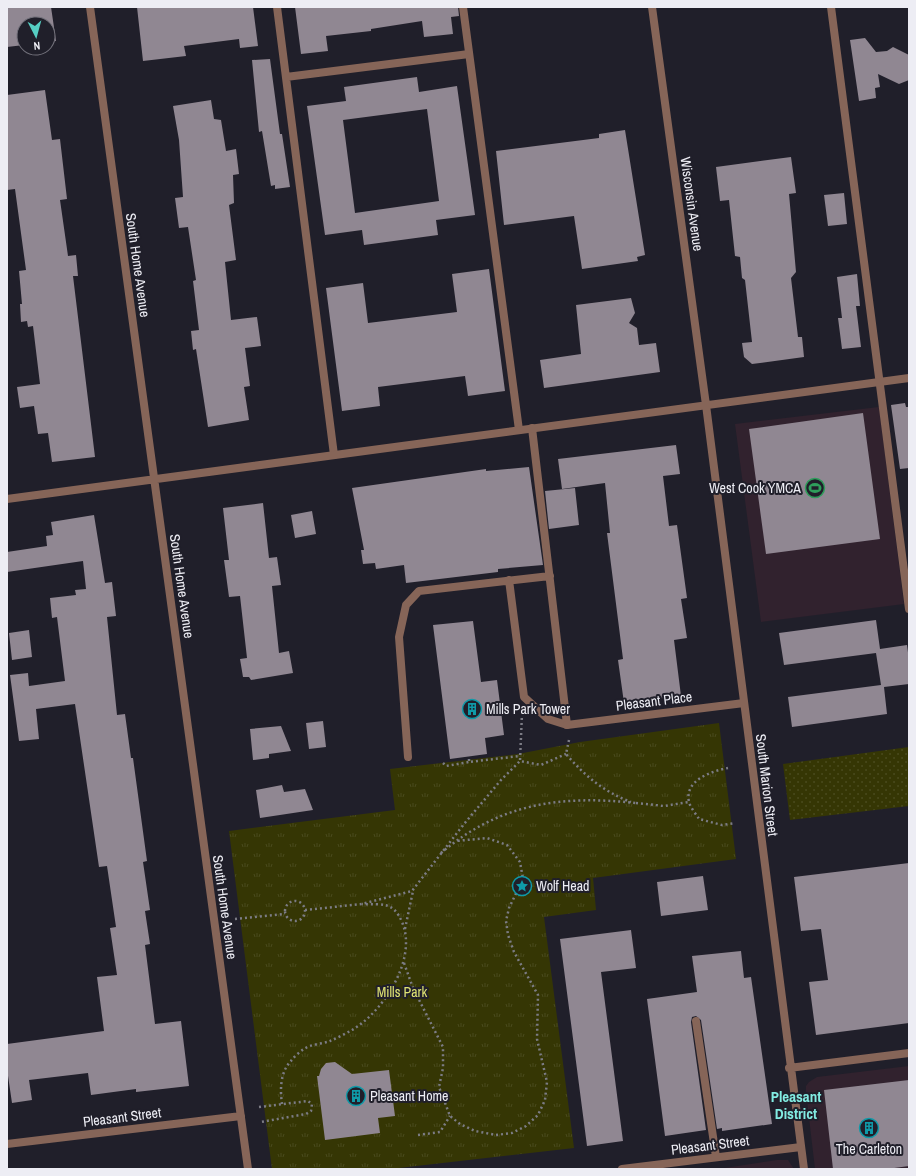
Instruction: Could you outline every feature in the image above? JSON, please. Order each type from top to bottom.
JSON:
[{"type":"street","name":"South Home Avenue","points":[[90,7],[248,1169]]},
{"type":"street","points":[[277,7],[334,455]]},
{"type":"street","points":[[463,7],[518,430]]},
{"type":"street","name":"Wisconsin Avenue","points":[[652,7],[706,405]]},
{"type":"street","points":[[831,7],[909,609]]},
{"type":"street","points":[[286,77],[469,54]]},
{"type":"street","points":[[7,499],[909,378]]},
{"type":"street","name":"South Marion Street","points":[[706,405],[804,1169]]},
{"type":"street","points":[[509,580],[524,697],[548,719],[567,725],[532,428]]},
{"type":"street","points":[[408,757],[399,637],[406,605],[419,590],[550,576]]},
{"type":"street","name":"Pleasant Place","points":[[567,725],[744,703]]},
{"type":"street","points":[[696,1021],[716,1157]]},
{"type":"street","points":[[790,1068],[909,1053]]},
{"type":"street","name":"Pleasant Street","points":[[7,1144],[240,1116]]},
{"type":"street","name":"Pleasant Street","points":[[622,1169],[801,1147]]},
{"type":"path","points":[[456,841],[486,838],[507,845],[520,862],[523,879],[509,908],[506,921],[508,936],[514,952],[538,995],[537,1040],[547,1082],[545,1100],[538,1115],[526,1126],[512,1133],[496,1135],[475,1131],[460,1124],[450,1116],[439,1087],[443,1068],[443,1047],[414,988],[404,963],[405,930],[413,890],[436,858],[501,780],[520,761],[522,707]]},
{"type":"path","points":[[566,754],[569,740]]},
{"type":"path","points":[[520,761],[541,765],[566,754]]},
{"type":"path","points":[[566,754],[579,769],[612,794],[636,803]]},
{"type":"path","points":[[443,764],[446,766],[469,760],[520,756]]},
{"type":"path","points":[[728,768],[713,771],[694,782],[690,791],[689,802],[699,819],[722,825],[735,823]]},
{"type":"path","points":[[436,858],[456,841],[482,824],[505,814],[534,807],[570,800],[600,799],[664,806],[689,802]]},
{"type":"path","points":[[362,904],[413,890]]},
{"type":"path","points":[[292,901],[299,902],[305,910],[304,916],[298,921],[292,921],[286,917],[285,914],[285,907],[292,901]]},
{"type":"path","points":[[305,910],[362,904],[385,905],[397,911],[405,930]]},
{"type":"path","points":[[235,919],[285,914]]},
{"type":"path","points":[[282,1104],[280,1091],[283,1075],[289,1062],[305,1048],[330,1041],[353,1030],[370,1017],[388,994],[404,963]]},
{"type":"path","points":[[259,1107],[308,1100],[312,1104],[312,1111],[306,1114],[262,1122]]},
{"type":"path","points":[[418,1135],[440,1132],[450,1116]]},
{"type":"shaded area","points":[[879,407],[904,604],[761,622],[735,424]]},
{"type":"shaded area","name":"The Carleton","points":[[909,1066],[909,1169],[815,1169],[806,1092],[806,1086],[809,1082],[817,1077]]},
{"type":"shaded area","points":[[777,1160],[788,1160],[794,1169],[718,1169]]},
{"type":"green space","name":"Mills Park","points":[[719,723],[736,859],[593,878],[596,910],[544,917],[574,1148],[390,1169],[272,1169],[229,831],[395,810],[390,769],[518,754],[580,742]]},
{"type":"green space","points":[[909,747],[909,806],[790,820],[783,764]]},
{"type":"building","points":[[7,7],[51,7],[52,16],[16,16],[16,46],[7,47]]},
{"type":"building","points":[[137,7],[253,7],[258,46],[240,48],[239,39],[184,46],[186,56],[143,61]]},
{"type":"building","points":[[295,7],[458,7],[459,16],[451,17],[453,34],[424,37],[422,21],[371,29],[371,31],[326,36],[328,51],[301,54]]},
{"type":"building","points":[[865,38],[876,52],[887,51],[893,47],[909,55],[909,80],[899,84],[878,74],[880,87],[875,88],[876,98],[859,101],[850,40]]},
{"type":"building","points":[[270,59],[280,134],[282,134],[290,187],[275,189],[275,185],[271,186],[262,131],[259,132],[252,60]]},
{"type":"building","points":[[417,77],[419,92],[457,86],[475,215],[436,220],[438,235],[364,245],[362,230],[325,235],[307,106],[346,101],[344,87]],"holes":[[[427,109],[439,201],[355,213],[343,120]]]},
{"type":"building","points":[[45,90],[52,140],[60,139],[67,199],[60,200],[68,256],[76,255],[78,276],[73,276],[95,457],[52,462],[48,433],[38,434],[34,406],[20,408],[17,387],[40,384],[33,326],[28,327],[27,321],[21,322],[20,304],[22,304],[19,271],[26,270],[15,189],[7,190],[7,95]]},
{"type":"building","points":[[211,100],[214,119],[221,120],[226,151],[236,149],[239,174],[233,175],[234,203],[229,205],[236,260],[225,262],[231,320],[257,317],[261,346],[245,348],[250,386],[244,387],[249,420],[208,427],[196,349],[193,350],[191,331],[199,330],[193,281],[196,280],[188,227],[179,228],[175,198],[183,197],[179,140],[173,106]]},
{"type":"building","points":[[625,130],[645,255],[637,257],[638,261],[582,269],[574,216],[504,225],[496,151],[599,138],[599,134]]},
{"type":"building","points":[[791,157],[796,193],[789,194],[796,272],[791,278],[798,337],[802,337],[804,357],[752,364],[744,357],[742,343],[752,342],[745,280],[742,278],[740,257],[735,256],[729,200],[720,201],[716,167]]},
{"type":"building","points":[[844,193],[847,224],[828,226],[824,195]]},
{"type":"building","points":[[489,269],[505,391],[468,396],[465,376],[378,387],[380,406],[342,411],[326,288],[363,283],[368,323],[457,312],[452,274]]},
{"type":"building","points":[[857,274],[860,306],[856,306],[861,347],[842,349],[838,318],[842,318],[837,277]]},
{"type":"building","points":[[631,298],[635,313],[629,323],[637,328],[639,345],[656,343],[660,372],[544,388],[540,360],[581,354],[576,305]]},
{"type":"building","points":[[905,403],[906,407],[909,407],[909,468],[900,469],[891,405]]},
{"type":"building","name":"West Cook YMCA","points":[[863,413],[880,539],[766,554],[749,429]]},
{"type":"building","points":[[676,445],[680,474],[663,476],[669,526],[677,525],[687,598],[681,599],[687,638],[674,640],[681,696],[624,703],[618,660],[623,659],[607,533],[610,533],[605,483],[562,489],[558,459]]},
{"type":"building","points":[[529,467],[543,565],[498,569],[498,572],[406,583],[404,565],[376,569],[375,563],[363,564],[361,550],[364,550],[352,488],[486,469],[486,471]]},
{"type":"building","points":[[575,488],[579,525],[549,529],[545,491]]},
{"type":"building","points":[[263,503],[269,558],[277,557],[281,585],[272,586],[279,653],[289,651],[293,673],[251,680],[249,677],[243,677],[240,659],[247,658],[240,596],[229,597],[224,560],[229,560],[223,508]]},
{"type":"building","points":[[312,511],[316,534],[295,538],[291,515]]},
{"type":"building","points":[[94,515],[105,583],[112,582],[116,616],[107,617],[117,715],[125,714],[131,758],[133,758],[147,861],[143,862],[150,910],[145,911],[150,944],[145,945],[155,1024],[181,1021],[189,1086],[136,1092],[136,1089],[91,1095],[88,1073],[29,1080],[32,1100],[12,1103],[7,1069],[7,1044],[104,1031],[97,977],[117,975],[110,928],[116,927],[107,866],[99,867],[75,704],[36,709],[39,739],[19,741],[10,675],[28,673],[29,686],[65,681],[57,617],[52,618],[50,598],[76,595],[75,590],[86,589],[83,561],[7,572],[7,552],[47,546],[46,536],[53,535],[51,522]]},
{"type":"building","points":[[876,620],[880,649],[907,645],[909,660],[909,684],[884,687],[887,714],[792,727],[788,697],[881,685],[876,653],[784,665],[779,633]]},
{"type":"building","name":"Mills Park Tower","points":[[473,621],[481,682],[497,680],[504,735],[485,738],[487,754],[450,759],[433,625]]},
{"type":"building","points":[[29,630],[32,657],[12,660],[9,633]]},
{"type":"building","points":[[323,721],[326,747],[309,749],[306,723]]},
{"type":"building","points":[[281,726],[291,751],[269,754],[269,758],[253,760],[250,729]]},
{"type":"building","points":[[282,785],[284,792],[305,789],[313,810],[260,818],[256,790]]},
{"type":"building","points":[[909,863],[909,1023],[816,1035],[809,982],[828,980],[821,929],[801,931],[794,877]]},
{"type":"building","points":[[703,876],[708,910],[661,916],[657,882]]},
{"type":"building","points":[[631,930],[636,968],[601,972],[623,1141],[587,1146],[560,939]]},
{"type":"building","points":[[741,951],[744,978],[751,977],[772,1124],[722,1131],[722,1128],[717,1129],[701,1020],[696,1016],[692,1017],[691,1022],[706,1130],[665,1136],[647,999],[697,992],[692,956]]},
{"type":"building","name":"Pleasant Home","points":[[335,1062],[352,1074],[389,1070],[395,1116],[378,1118],[380,1133],[325,1140],[317,1076],[319,1076],[321,1069],[326,1063]]},
{"type":"building","name":"The Carleton","points":[[909,1080],[909,1166],[887,1169],[833,1169],[824,1090]]},
{"type":"place","name":"West Cook YMCA","points":[[815,488]]},
{"type":"place","name":"Mills Park Tower","points":[[472,709]]},
{"type":"place","name":"Wolf Head","points":[[522,886]]},
{"type":"place","name":"Pleasant Home","points":[[356,1096]]},
{"type":"place","name":"The Carleton","points":[[869,1128]]},
{"type":"district","name":"Pleasant District","points":[[796,1106]]}]
